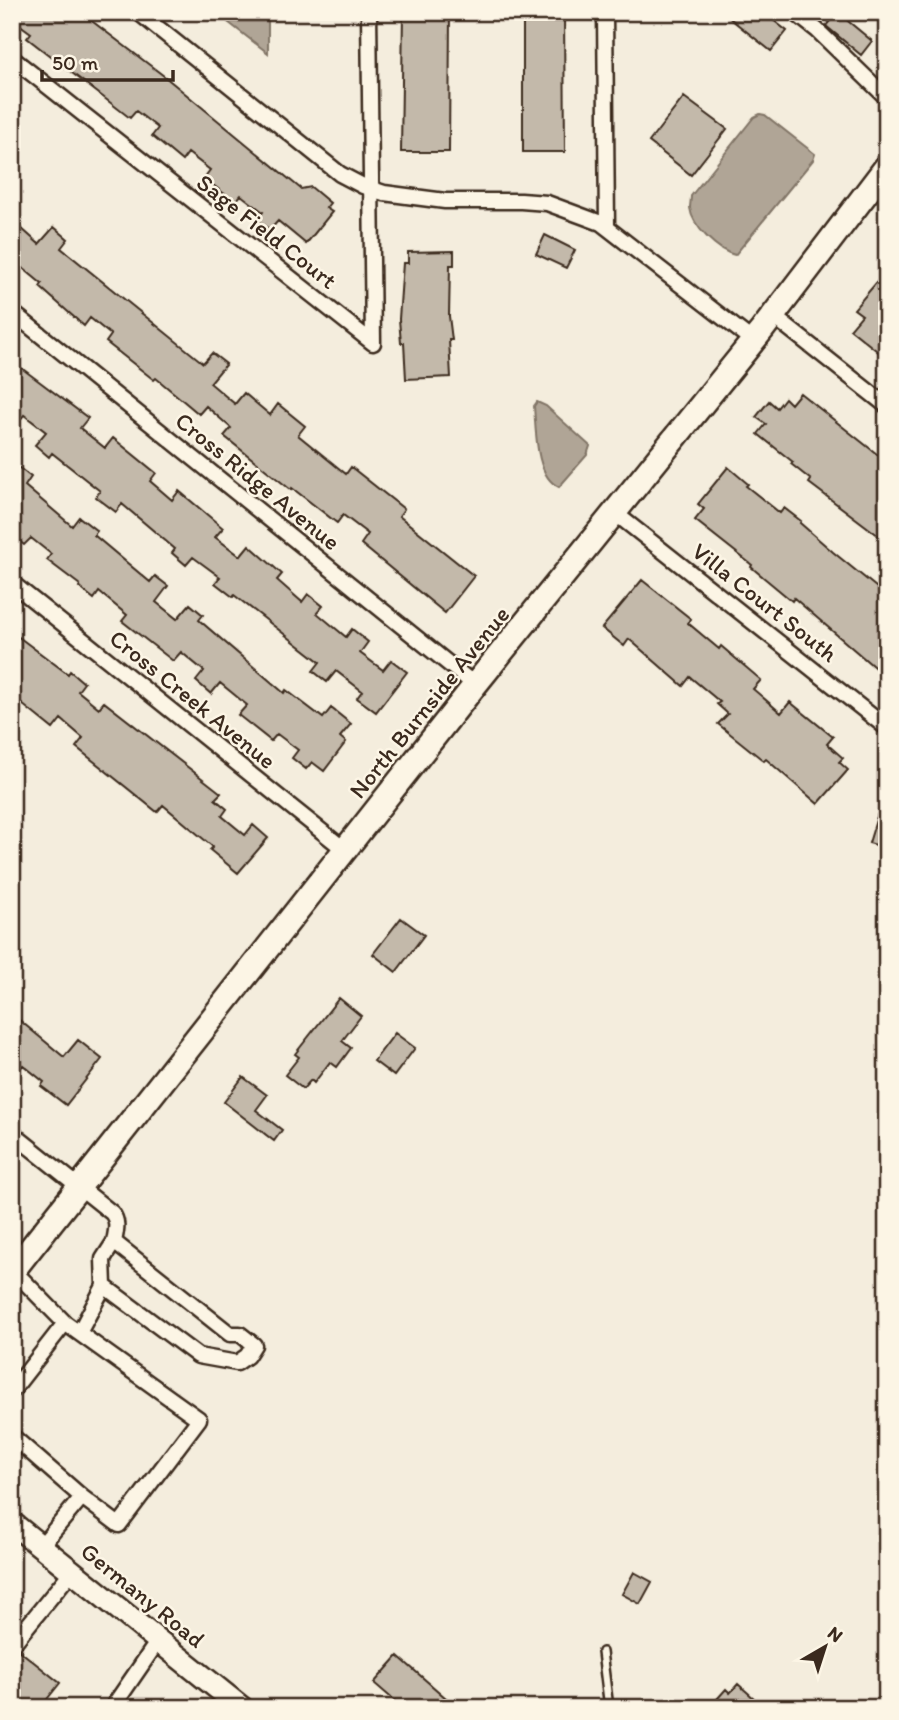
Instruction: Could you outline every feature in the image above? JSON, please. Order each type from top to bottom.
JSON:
[{"type":"main road","name":"North Burnside Avenue","points":[[13,1271],[475,685],[772,315],[877,193],[887,166]]},
{"type":"main road","name":"Germany Road","points":[[12,1523],[242,1708]]},
{"type":"street","points":[[138,12],[340,174],[371,189],[425,200],[547,204],[591,219],[607,227],[753,341]]},
{"type":"street","name":"Sage Field Court","points":[[12,58],[373,343],[369,12]]},
{"type":"street","points":[[605,12],[607,227]]},
{"type":"street","points":[[794,12],[817,30],[887,98]]},
{"type":"street","name":"Cross Ridge Avenue","points":[[12,312],[475,685]]},
{"type":"street","points":[[772,315],[887,406]]},
{"type":"street","name":"Villa Court South","points":[[615,513],[887,728]]},
{"type":"street","name":"Cross Creek Avenue","points":[[12,583],[345,850]]},
{"type":"street","points":[[12,1133],[116,1218],[114,1242],[103,1259],[104,1286],[79,1334]]},
{"type":"street","points":[[104,1286],[198,1356],[237,1363],[247,1356],[254,1345],[240,1334],[230,1334],[114,1242]]},
{"type":"street","points":[[12,1436],[82,1497],[120,1525],[199,1419],[65,1323],[13,1271]]},
{"type":"street","points":[[12,1391],[65,1323]]},
{"type":"street","points":[[41,1546],[82,1497]]},
{"type":"street","points":[[12,1645],[72,1571]]},
{"type":"street","points":[[112,1708],[158,1641]]},
{"type":"lane","points":[[602,1652],[609,1708]]},
{"type":"shaded area","points":[[215,12],[268,12],[268,53]]},
{"type":"shaded area","points":[[765,115],[815,154],[813,160],[735,255],[728,253],[707,237],[695,222],[690,208],[691,196],[754,117]]},
{"type":"shaded area","points":[[537,402],[546,406],[590,446],[587,455],[559,487],[551,482],[541,463],[535,427],[534,406]]},
{"type":"building","points":[[12,12],[80,12],[164,76],[301,189],[311,187],[330,203],[326,208],[332,212],[306,244],[278,221],[270,230],[257,220],[263,212],[241,195],[235,202],[204,178],[210,170],[188,153],[182,161],[152,136],[158,128],[136,111],[130,118],[27,38],[31,33],[12,19]]},
{"type":"building","points":[[403,12],[450,12],[449,152],[401,152]]},
{"type":"building","points":[[523,12],[564,12],[565,152],[523,152]]},
{"type":"building","points":[[722,12],[763,12],[787,31],[771,51]]},
{"type":"building","points":[[837,12],[872,41],[861,55],[826,26]]},
{"type":"building","points":[[684,97],[727,129],[691,175],[649,142]]},
{"type":"building","points":[[12,220],[39,244],[54,227],[68,239],[61,248],[203,363],[212,353],[226,364],[210,383],[235,404],[244,393],[270,415],[278,404],[305,426],[298,435],[346,474],[351,467],[404,509],[399,516],[474,576],[445,613],[361,544],[368,534],[343,515],[337,523],[292,488],[291,490],[224,436],[231,428],[206,406],[199,414],[156,378],[154,380],[106,342],[111,335],[90,318],[84,326],[40,287],[42,284],[12,259]]},
{"type":"building","points":[[545,235],[575,250],[566,268],[536,254]]},
{"type":"building","points":[[454,251],[454,265],[450,265],[451,377],[406,379],[404,343],[401,343],[399,319],[403,263],[408,263],[408,252]]},
{"type":"building","points":[[887,270],[887,359],[850,329],[862,315],[854,309]]},
{"type":"building","points":[[12,361],[88,418],[80,428],[105,448],[113,438],[156,473],[150,481],[172,500],[179,491],[223,528],[215,537],[240,556],[249,545],[282,574],[277,580],[302,602],[308,594],[323,606],[317,613],[346,637],[352,629],[368,642],[360,653],[383,670],[391,660],[407,672],[376,712],[357,698],[362,691],[336,671],[327,682],[313,671],[320,662],[215,583],[220,577],[193,557],[186,565],[172,553],[175,549],[122,504],[116,512],[96,497],[100,491],[52,453],[49,457],[35,445],[46,432],[24,415],[12,430]]},
{"type":"building","points":[[800,393],[887,462],[887,542],[809,483],[811,480],[791,464],[793,462],[758,434],[766,424],[756,417],[769,401],[777,408],[785,398],[791,404]]},
{"type":"building","points":[[18,467],[31,477],[25,486],[72,526],[79,517],[97,531],[94,535],[150,582],[155,576],[168,586],[156,602],[177,619],[190,604],[203,615],[199,620],[284,693],[286,690],[323,718],[331,708],[351,724],[340,737],[346,742],[324,771],[312,762],[306,769],[292,758],[298,750],[277,734],[271,741],[238,715],[247,705],[220,683],[211,694],[196,681],[204,671],[181,652],[173,661],[122,621],[127,615],[99,592],[94,599],[47,560],[51,554],[31,538],[24,545],[12,535],[12,474]]},
{"type":"building","points":[[728,467],[748,484],[746,486],[780,513],[784,508],[801,521],[800,523],[833,552],[887,596],[887,678],[794,598],[792,601],[695,520],[704,509],[698,504]]},
{"type":"building","points":[[642,580],[691,619],[688,623],[719,649],[721,646],[761,680],[753,689],[781,713],[790,702],[833,737],[827,744],[843,758],[839,762],[848,770],[818,804],[766,759],[764,761],[718,724],[728,714],[717,704],[720,702],[690,677],[683,686],[629,639],[624,646],[602,628]]},
{"type":"building","points":[[12,632],[84,683],[78,691],[99,708],[104,702],[221,793],[215,799],[227,809],[222,816],[245,835],[253,825],[268,838],[238,873],[210,850],[213,847],[163,805],[157,812],[76,747],[83,738],[61,719],[53,729],[22,704],[20,706],[12,701]]},
{"type":"building","points":[[883,797],[887,797],[887,848],[869,843]]},
{"type":"building","points":[[401,918],[424,935],[396,972],[373,954]]},
{"type":"building","points":[[339,998],[361,1016],[342,1041],[351,1048],[337,1067],[330,1062],[314,1083],[311,1080],[303,1089],[285,1075],[299,1057],[295,1054]]},
{"type":"building","points":[[12,1014],[64,1057],[78,1040],[102,1059],[66,1105],[41,1086],[44,1082],[23,1065],[12,1079]]},
{"type":"building","points":[[395,1033],[415,1048],[394,1076],[374,1061]]},
{"type":"building","points":[[243,1077],[267,1095],[256,1110],[282,1130],[274,1141],[224,1102]]},
{"type":"building","points":[[634,1572],[652,1582],[640,1604],[622,1594]]},
{"type":"building","points":[[20,1651],[60,1683],[40,1708],[22,1708],[12,1700],[12,1654]]},
{"type":"building","points":[[398,1656],[447,1699],[440,1708],[403,1708],[374,1683]]},
{"type":"building","points":[[738,1684],[765,1708],[709,1708],[726,1689],[730,1693]]}]
